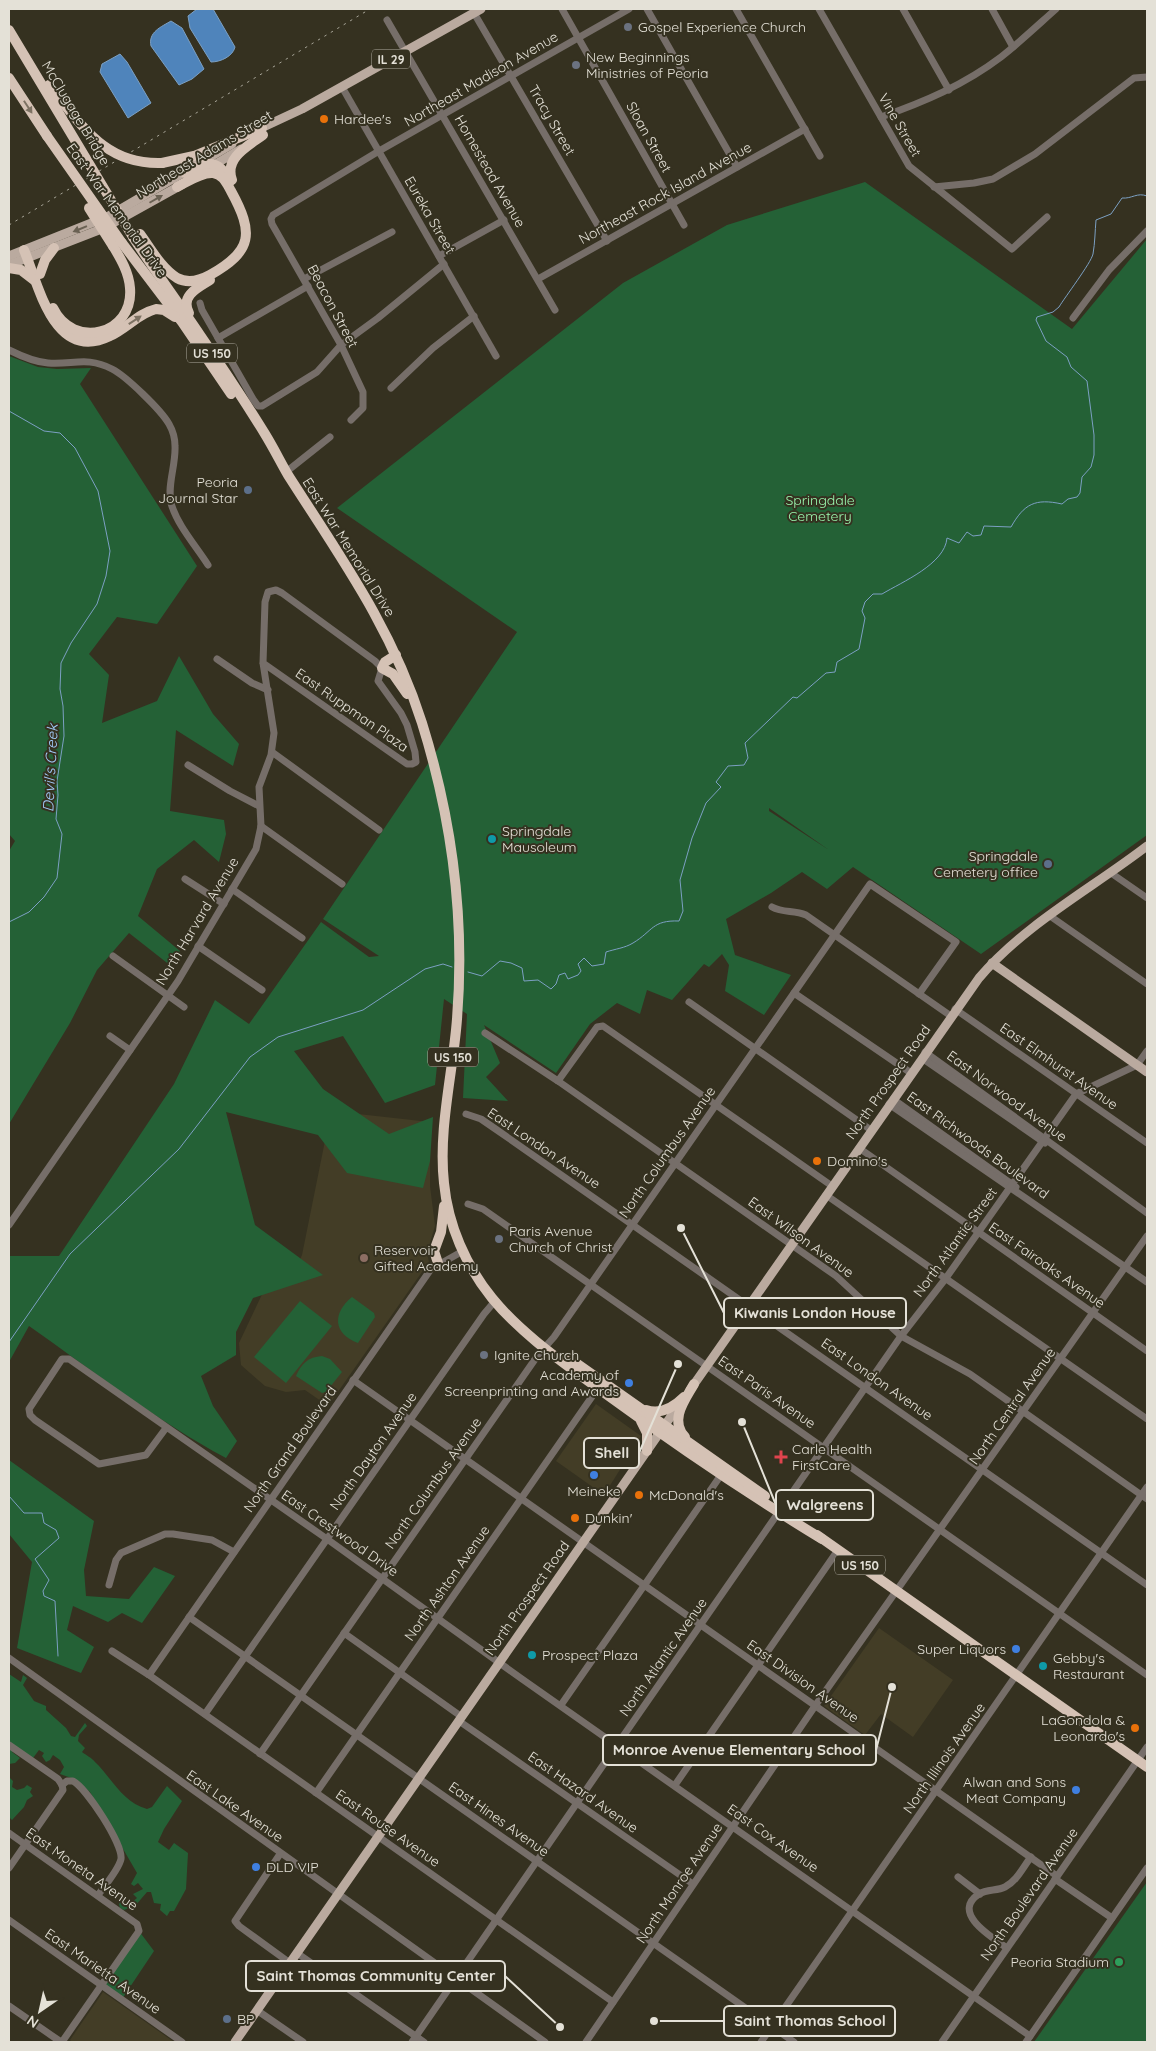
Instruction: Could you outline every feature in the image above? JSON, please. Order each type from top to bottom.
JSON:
[{"type":"highway","name":"McClugage Bridge","points":[[9,30],[95,171],[137,235]]},
{"type":"highway","points":[[26,57],[79,123],[100,144],[138,162],[162,163],[194,156],[262,131]]},
{"type":"highway","points":[[9,78],[117,244],[127,273],[130,298],[121,319],[103,331],[87,334],[71,328],[56,314],[40,274],[28,253]]},
{"type":"highway","points":[[201,343],[188,312],[186,302],[192,292],[231,267],[242,256],[248,245],[251,232],[250,220],[231,177],[230,168],[238,153],[262,131]]},
{"type":"highway","points":[[185,173],[199,166],[215,164],[224,170],[245,208]]},
{"type":"highway","points":[[137,235],[166,270],[177,278],[188,281],[202,279],[228,264],[238,255],[246,238],[245,219],[222,178],[210,173],[177,187]]},
{"type":"highway","name":"East War Memorial Drive","points":[[137,235],[260,438],[286,472],[356,580],[396,655],[423,726],[448,827],[456,885],[460,936],[457,1018],[442,1148],[444,1190],[452,1224],[463,1251],[478,1279],[495,1301],[518,1324],[639,1418],[662,1429],[718,1462],[780,1510],[1147,1767]]},
{"type":"highway","name":"East War Memorial Drive","points":[[117,244],[201,343]]},
{"type":"highway","points":[[40,274],[45,260],[54,248]]},
{"type":"highway","points":[[28,253],[40,291]]},
{"type":"highway","points":[[9,267],[27,273],[40,291],[54,322],[62,331],[76,338],[93,341],[108,337],[151,310],[159,308],[179,321],[201,343]]},
{"type":"highway","points":[[396,655],[381,664],[390,671],[400,684],[413,704],[423,726]]},
{"type":"highway","points":[[438,1263],[434,1251],[442,1228],[444,1190]]},
{"type":"highway","name":"East War Memorial Drive","points":[[546,1346],[636,1405],[662,1429],[721,1475],[780,1510]]},
{"type":"highway","points":[[636,1405],[650,1412],[662,1411],[677,1404],[691,1388]]},
{"type":"highway","points":[[691,1388],[679,1413],[679,1428],[686,1438],[718,1462]]},
{"type":"highway","points":[[639,1418],[647,1433],[647,1451]]},
{"type":"main road","name":"Northeast Adams Street","points":[[9,267],[28,253],[106,218],[477,11]]},
{"type":"main road","name":"Northeast Adams Street","points":[[9,256],[54,248],[117,222],[215,164],[262,131]]},
{"type":"main road","name":"North Prospect Road","points":[[235,2042],[953,1013],[992,963],[1015,942],[1147,846]]},
{"type":"main road","points":[[992,963],[1147,1072]]},
{"type":"street","name":"Sloan Street","points":[[562,9],[684,225]]},
{"type":"street","name":"Northeast Madison Avenue","points":[[271,219],[275,212],[281,208],[629,9]]},
{"type":"street","points":[[647,9],[737,166]]},
{"type":"street","points":[[736,9],[820,156]]},
{"type":"street","name":"Vine Street","points":[[819,9],[909,166],[1012,249],[1048,218]]},
{"type":"street","points":[[903,9],[949,90]]},
{"type":"street","points":[[992,9],[1013,47]]},
{"type":"street","points":[[881,117],[949,90],[982,70],[1013,47],[1056,9]]},
{"type":"street","name":"Tracy Street","points":[[477,11],[511,76],[607,241]]},
{"type":"street","name":"Homestead Avenue","points":[[387,20],[555,310]]},
{"type":"street","points":[[934,187],[974,184],[993,179],[1035,154],[1134,78],[1147,77]]},
{"type":"street","name":"Eureka Street","points":[[342,87],[496,356]]},
{"type":"street","name":"Northeast Rock Island Avenue","points":[[538,280],[805,129]]},
{"type":"street","name":"Beacon Street","points":[[271,219],[340,345],[362,392],[363,408],[351,420]]},
{"type":"street","points":[[439,256],[504,220]]},
{"type":"street","points":[[1073,318],[1109,270],[1147,230]]},
{"type":"street","points":[[304,278],[392,232]]},
{"type":"street","points":[[200,303],[202,310],[253,399],[261,407],[317,372],[340,345],[378,318],[444,264]]},
{"type":"street","points":[[218,338],[308,286]]},
{"type":"street","points":[[391,388],[426,354],[474,316]]},
{"type":"street","points":[[9,350],[30,359],[47,363],[92,362],[112,369],[125,378],[160,413],[172,432],[175,446],[170,490],[171,504],[176,516],[208,566]]},
{"type":"street","points":[[286,472],[330,437]]},
{"type":"street","name":"North Harvard Avenue","points":[[9,1225],[168,994],[256,849],[261,826],[259,787],[272,752],[274,730],[263,663],[266,598],[268,592],[271,590],[280,592],[381,664]]},
{"type":"street","points":[[217,659],[254,685],[268,690]]},
{"type":"street","name":"East Ruppman Plaza","points":[[263,663],[358,730],[412,764],[416,762],[416,756],[407,725],[401,713],[378,681],[381,664]]},
{"type":"street","points":[[272,752],[379,830]]},
{"type":"street","points":[[188,765],[230,792],[259,806]]},
{"type":"street","points":[[261,826],[342,884]]},
{"type":"street","points":[[1111,873],[1147,898]]},
{"type":"street","points":[[185,878],[224,904]]},
{"type":"street","name":"North Columbus Avenue","points":[[260,1754],[465,1459],[870,884],[956,942],[919,994]]},
{"type":"street","points":[[232,889],[302,938]]},
{"type":"street","name":"East Elmhurst Avenue","points":[[772,907],[780,911],[803,914],[919,994],[953,1013],[1147,1143]]},
{"type":"street","points":[[1050,916],[1147,984]]},
{"type":"street","points":[[198,946],[262,990]]},
{"type":"street","points":[[113,956],[184,1007]]},
{"type":"street","name":"East Richwoods Boulevard","points":[[794,993],[911,1073]]},
{"type":"street","points":[[689,1002],[871,1130]]},
{"type":"street","points":[[558,1081],[597,1026],[600,1026],[832,1186]]},
{"type":"street","name":"East Wilson Avenue","points":[[485,1033],[558,1081],[844,1282],[901,1336],[964,1370],[1144,1497]]},
{"type":"street","points":[[110,1036],[130,1050]]},
{"type":"street","points":[[1137,1064],[1147,1051]]},
{"type":"street","name":"East Norwood Avenue","points":[[924,1055],[1147,1213]]},
{"type":"street","name":"North Atlantic Street","points":[[780,1510],[901,1336],[946,1278],[1076,1094],[1137,1064]]},
{"type":"street","name":"East Richwoods Boulevard","points":[[891,1102],[1147,1282]]},
{"type":"street","name":"East London Avenue","points":[[466,1114],[482,1120],[1147,1585]]},
{"type":"street","name":"East Fairoaks Avenue","points":[[858,1148],[1147,1351]]},
{"type":"street","points":[[826,1195],[1147,1419]]},
{"type":"street","name":"East Paris Avenue","points":[[468,1204],[482,1209],[707,1365],[1147,1675]]},
{"type":"street","name":"North Central Avenue","points":[[897,1591],[1147,1236]]},
{"type":"street","name":"North Grand Boulevard","points":[[149,1675],[430,1269],[463,1251]]},
{"type":"street","name":"North Dayton Avenue","points":[[205,1714],[484,1314],[495,1301]]},
{"type":"street","name":"East Crestwood Drive","points":[[166,1428],[150,1451],[143,1457],[100,1464],[84,1455],[35,1420],[29,1412],[30,1406],[62,1359],[67,1358],[500,1661]]},
{"type":"street","name":"East Division Avenue","points":[[353,1380],[937,1790],[1112,1918]]},
{"type":"street","name":"North Ashton Avenue","points":[[316,1793],[598,1388]]},
{"type":"street","points":[[561,1705],[721,1475]]},
{"type":"street","name":"North Illinois Avenue","points":[[761,2042],[1016,1675],[1144,1497],[1147,1487]]},
{"type":"street","name":"North Atlantic Avenue","points":[[414,2040],[780,1510]]},
{"type":"street","points":[[109,1585],[115,1562],[120,1553],[166,1534],[212,1540],[234,1552]]},
{"type":"street","points":[[675,1785],[838,1550]]},
{"type":"street","name":"North Monroe Avenue","points":[[586,2042],[815,1706],[897,1591]]},
{"type":"street","name":"East Hines Avenue","points":[[189,1617],[794,2042]]},
{"type":"street","name":"East Hazard Avenue","points":[[344,1634],[577,1803],[693,1884]]},
{"type":"street","name":"East Rouse Avenue","points":[[112,1651],[205,1714],[613,2002]]},
{"type":"street","name":"East Lake Avenue","points":[[9,1658],[280,1854],[545,2042]]},
{"type":"street","name":"East Cox Avenue","points":[[500,1661],[974,1996],[1028,2039]]},
{"type":"street","points":[[9,1745],[62,1785],[63,1790],[9,1868]]},
{"type":"street","name":"North Boulevard Avenue","points":[[942,2042],[1147,1747]]},
{"type":"street","points":[[62,1785],[67,1781],[73,1781],[83,1788],[120,1849],[120,1863],[98,1895]]},
{"type":"street","name":"East Moneta Avenue","points":[[9,1833],[98,1895],[139,1927],[139,1931],[102,1985]]},
{"type":"street","points":[[280,1854],[235,1921],[238,1926],[290,1963]]},
{"type":"street","points":[[1007,1948],[983,1931],[973,1921],[970,1907],[974,1898],[980,1894],[1006,1887],[1015,1880],[1030,1857]]},
{"type":"street","points":[[1028,2039],[1147,1868]]},
{"type":"street","points":[[958,1877],[980,1894]]},
{"type":"street","name":"East Marietta Avenue","points":[[9,1920],[182,2042]]},
{"type":"street","points":[[298,1953],[414,2040],[424,2042]]},
{"type":"street","points":[[9,2006],[62,2042],[102,1985]]},
{"type":"street","points":[[258,2011],[303,2042]]},
{"type":"shaded area","name":"Reservoir Gifted Academy","points":[[331,1111],[430,1122],[430,1186],[435,1226],[427,1253],[429,1262],[328,1406],[305,1390],[286,1392],[265,1386],[241,1365],[239,1343],[265,1288],[291,1280],[302,1255]]},
{"type":"shaded area","points":[[596,1404],[641,1436],[604,1495],[556,1461]]},
{"type":"shaded area","points":[[879,1628],[953,1680],[913,1737],[881,1714],[865,1735],[824,1706]]},
{"type":"shaded area","points":[[103,1992],[174,2042],[72,2042],[70,2040]]},
{"type":"green space","name":"Springdale Cemetery","points":[[865,182],[1072,329],[1147,239],[1147,835],[981,954],[853,867],[827,889],[802,872],[771,893],[726,919],[735,955],[791,975],[764,1015],[725,991],[729,965],[722,954],[709,967],[704,964],[672,1000],[647,990],[640,1014],[617,1003],[590,1024],[556,1073],[484,1025],[500,1063],[486,1077],[508,1101],[463,1098],[467,1014],[444,999],[435,1085],[385,1103],[343,1036],[294,1051],[323,1089],[389,1134],[433,1117],[430,1161],[423,1188],[347,1173],[318,1135],[226,1112],[255,1225],[323,1275],[253,1298],[236,1332],[236,1355],[201,1376],[213,1406],[237,1441],[226,1458],[150,1412],[29,1326],[9,1362],[9,1256],[59,1256],[174,1084],[215,1000],[249,1024],[321,922],[369,957],[379,956],[323,919],[517,632],[337,508],[623,283],[727,225]],"holes":[[[769,808],[829,850],[769,811]]]},
{"type":"green space","points":[[9,356],[38,367],[57,369],[91,368],[80,384],[197,566],[157,624],[117,617],[89,654],[109,675],[102,723],[157,701],[179,656],[213,714],[239,744],[233,766],[176,730],[170,811],[224,820],[226,834],[219,862],[194,840],[157,869],[138,916],[180,951],[171,966],[129,933],[97,970],[70,1023],[9,1124],[9,851],[15,841],[9,834]]},
{"type":"green space","points":[[352,1297],[374,1313],[375,1317],[358,1343],[344,1334],[338,1323],[341,1310]]},
{"type":"green space","points":[[300,1301],[332,1326],[286,1383],[254,1357]]},
{"type":"green space","points":[[322,1356],[330,1359],[342,1372],[326,1392],[322,1393],[296,1376],[306,1362]]},
{"type":"green space","points":[[9,1460],[94,1521],[84,1570],[86,1596],[129,1599],[154,1567],[175,1576],[142,1623],[122,1613],[108,1622],[73,1606],[67,1630],[94,1647],[81,1673],[17,1648],[32,1562],[9,1534]]},
{"type":"green space","points":[[9,1674],[21,1682],[23,1675],[27,1678],[23,1685],[34,1701],[46,1706],[46,1710],[66,1728],[71,1736],[75,1737],[85,1723],[87,1726],[79,1735],[78,1741],[85,1748],[82,1752],[101,1768],[131,1801],[147,1809],[152,1807],[167,1786],[182,1801],[158,1842],[169,1850],[174,1843],[188,1853],[186,1889],[174,1911],[170,1911],[167,1916],[160,1910],[161,1904],[154,1903],[151,1892],[147,1892],[135,1906],[124,1910],[120,1908],[119,1904],[121,1902],[130,1904],[137,1898],[133,1894],[143,1889],[138,1883],[134,1886],[131,1884],[137,1873],[90,1792],[74,1779],[60,1774],[64,1767],[60,1760],[53,1755],[46,1762],[42,1756],[44,1753],[39,1750],[33,1758],[17,1748],[12,1752],[20,1758],[15,1763],[9,1764]]},
{"type":"green space","points":[[9,1777],[13,1781],[12,1787],[17,1790],[27,1785],[32,1788],[30,1792],[33,1796],[27,1800],[24,1807],[12,1820],[9,1817]]},
{"type":"green space","name":"Peoria Stadium","points":[[1147,1882],[1147,2042],[1034,2042]]},
{"type":"green space","points":[[139,1931],[154,1951],[122,1999],[102,1985]]},
{"type":"water","points":[[197,9],[213,9],[235,47],[226,58],[211,62],[190,28],[188,16]]},
{"type":"water","points":[[171,21],[182,28],[204,69],[192,79],[179,85],[151,46],[153,34]]},
{"type":"water","points":[[120,54],[127,62],[151,103],[128,118],[100,72],[102,64]]},
{"type":"waterway","points":[[468,972],[482,976],[500,961],[511,963],[522,968],[524,981],[538,980],[551,989],[556,984],[559,975],[565,973],[568,979],[578,975],[581,971],[578,964],[584,958],[592,966],[604,964],[606,952],[630,945],[658,924],[679,921],[683,911],[680,880],[692,838],[706,803],[721,787],[716,782],[728,766],[744,765],[748,758],[745,743],[793,697],[797,698],[826,673],[835,672],[837,662],[859,649],[865,618],[862,611],[865,602],[873,594],[882,594],[931,564],[939,556],[947,538],[959,543],[967,532],[973,536],[981,535],[984,526],[1011,527],[1021,513],[1031,505],[1044,502],[1062,504],[1068,499],[1077,497],[1080,493],[1082,477],[1091,467],[1094,455],[1094,435],[1087,381],[1071,367],[1067,357],[1046,341],[1036,320],[1037,317],[1053,312],[1059,307],[1088,265],[1093,254],[1096,220],[1111,214],[1122,198],[1140,195],[1147,196]]},
{"type":"waterway","name":"Devil's Creek","points":[[9,411],[44,431],[60,433],[75,448],[98,491],[110,551],[106,576],[97,604],[71,643],[61,663],[60,689],[63,706],[64,736],[57,781],[56,819],[62,834],[57,878],[44,897],[29,912],[9,922]]},
{"type":"waterway","points":[[9,1342],[70,1254],[179,1149],[250,1057],[278,1037],[363,1010],[425,969],[443,964],[452,967]]},
{"type":"waterway","points":[[9,1496],[24,1513],[42,1513],[44,1523],[56,1530],[59,1538],[35,1559],[49,1580],[43,1591],[44,1596],[55,1601],[58,1656]]},
{"type":"railway","points":[[9,225],[370,9]]},
{"type":"place","name":"Gospel Experience Church","points":[[628,27]]},
{"type":"place","name":"New Beginnings Ministries of Peoria","points":[[576,65]]},
{"type":"place","name":"Hardee's","points":[[324,119]]},
{"type":"place","name":"Peoria Journal Star","points":[[248,490]]},
{"type":"place","name":"Springdale Mausoleum","points":[[492,839]]},
{"type":"place","name":"Springdale Cemetery office","points":[[1048,864]]},
{"type":"place","name":"Domino's","points":[[817,1161]]},
{"type":"place","name":"Kiwanis London House","points":[[681,1228]]},
{"type":"place","name":"Paris Avenue Church of Christ","points":[[499,1239]]},
{"type":"place","name":"Reservoir Gifted Academy","points":[[364,1258]]},
{"type":"place","name":"Ignite Church","points":[[484,1355]]},
{"type":"place","name":"Shell","points":[[678,1364]]},
{"type":"place","name":"Academy of Screenprinting and Awards","points":[[629,1383]]},
{"type":"place","name":"Walgreens","points":[[742,1422]]},
{"type":"place","name":"Carle Health FirstCare","points":[[781,1457]]},
{"type":"place","name":"Meineke","points":[[594,1475]]},
{"type":"place","name":"McDonald's","points":[[639,1495]]},
{"type":"place","name":"Dunkin'","points":[[575,1518]]},
{"type":"place","name":"Super Liquors","points":[[1016,1649]]},
{"type":"place","name":"Prospect Plaza","points":[[532,1655]]},
{"type":"place","name":"Gebby's Restaurant","points":[[1043,1666]]},
{"type":"place","name":"Monroe Avenue Elementary School","points":[[892,1687]]},
{"type":"place","name":"LaGondola & Leonardo's","points":[[1135,1728]]},
{"type":"place","name":"Alwan and Sons Meat Company","points":[[1076,1790]]},
{"type":"place","name":"DLD VIP","points":[[256,1867]]},
{"type":"place","name":"Peoria Stadium","points":[[1119,1962]]},
{"type":"place","name":"BP","points":[[227,2019]]},
{"type":"place","name":"Saint Thomas School","points":[[654,2021]]},
{"type":"place","name":"Saint Thomas Community Center","points":[[560,2027]]}]
